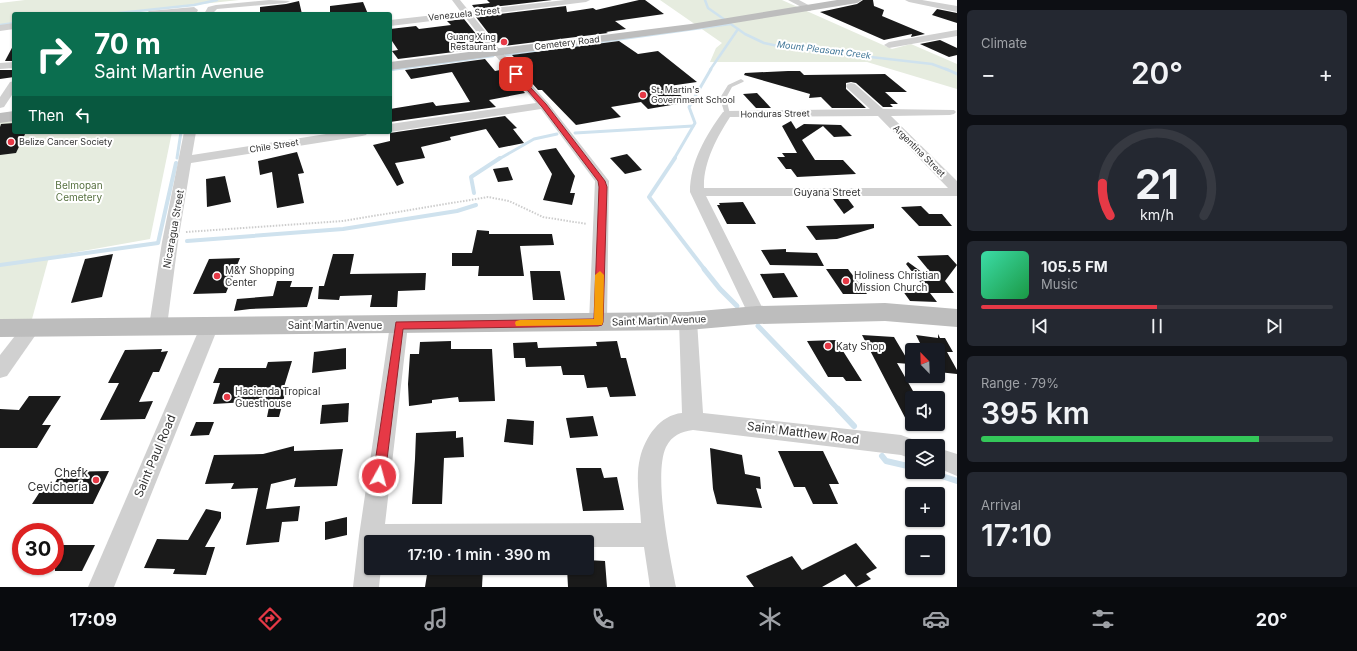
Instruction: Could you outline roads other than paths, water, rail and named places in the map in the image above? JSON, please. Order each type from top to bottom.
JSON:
[{"type":"street","points":[[456,0],[497,52],[544,105],[602,181],[602,226],[598,322]]},
{"type":"street","name":"Venezuela Street","points":[[392,22],[586,0]]},
{"type":"street","points":[[792,0],[810,8]]},
{"type":"street","name":"Cemetery Road","points":[[392,66],[724,22],[857,0]]},
{"type":"street","points":[[909,0],[957,9]]},
{"type":"street","points":[[209,12],[211,9],[216,7],[286,1]]},
{"type":"street","points":[[172,12],[194,10]]},
{"type":"street","points":[[0,28],[12,26]]},
{"type":"street","points":[[889,45],[957,33]]},
{"type":"street","points":[[0,66],[12,65]]},
{"type":"street","name":"Argentina Street","points":[[851,86],[881,113],[957,190]]},
{"type":"street","points":[[0,105],[12,87]]},
{"type":"street","points":[[392,128],[544,105]]},
{"type":"street","name":"Honduras Street","points":[[696,192],[696,183],[707,150],[717,128],[727,114],[950,112]]},
{"type":"street","points":[[0,118],[12,116]]},
{"type":"street","name":"Nicaragua Street","points":[[158,326],[172,233],[190,134]]},
{"type":"street","name":"Chile Street","points":[[186,160],[349,134]]},
{"type":"street","name":"Guyana Street","points":[[696,192],[957,190]]},
{"type":"street","points":[[696,192],[757,315]]},
{"type":"street","name":"Saint Martin Avenue","points":[[0,328],[688,321],[757,315],[885,312],[957,318]]},
{"type":"street","points":[[688,321],[693,421]]},
{"type":"street","name":"Saint Paul Road","points":[[101,587],[210,325]]},
{"type":"street","points":[[371,535],[399,325]]},
{"type":"street","points":[[0,370],[31,328]]},
{"type":"street","name":"Saint Matthew Road","points":[[664,587],[654,535],[650,482],[651,458],[658,440],[676,423],[693,421],[878,442],[905,446]]},
{"type":"street","points":[[945,461],[957,465]]},
{"type":"street","points":[[594,535],[654,535]]},
{"type":"street","points":[[366,587],[367,575]]},
{"type":"lane","points":[[727,114],[723,98],[730,86],[741,81]]},
{"type":"waterway","points":[[129,12],[194,5],[217,0]]},
{"type":"waterway","name":"Mount Pleasant Creek","points":[[705,0],[708,8],[738,29]]},
{"type":"waterway","points":[[0,25],[12,23]]},
{"type":"waterway","points":[[506,55],[730,24]]},
{"type":"waterway","points":[[710,70],[738,29]]},
{"type":"waterway","name":"Mount Pleasant Creek","points":[[738,29],[764,43],[783,47],[932,64],[948,70]]},
{"type":"waterway","points":[[392,70],[493,56]]},
{"type":"waterway","points":[[674,159],[695,123],[689,107],[711,69]]},
{"type":"waterway","name":"Mount Pleasant Creek","points":[[946,69],[957,74]]},
{"type":"waterway","points":[[575,133],[693,126]]},
{"type":"waterway","points":[[177,158],[181,134]]},
{"type":"waterway","points":[[499,159],[534,139],[557,134]]},
{"type":"waterway","points":[[474,193],[471,177],[500,158]]},
{"type":"waterway","points":[[675,158],[649,197],[705,270]]},
{"type":"waterway","points":[[0,265],[158,243],[176,163]]},
{"type":"waterway","points":[[187,241],[343,229],[457,211],[476,205]]},
{"type":"waterway","points":[[704,269],[720,289],[737,306]]},
{"type":"waterway","points":[[758,326],[839,410]]},
{"type":"waterway","points":[[838,409],[854,426]]},
{"type":"waterway","points":[[882,456],[886,461],[905,465]]},
{"type":"waterway","points":[[945,477],[957,481]]},
{"type":"place","name":"Guang Xing Restaurant","points":[[504,42]]},
{"type":"place","name":"St. Martin's Government School","points":[[643,95]]},
{"type":"place","name":"Belize Cancer Society","points":[[11,142]]},
{"type":"place","name":"M&Y Shopping Center","points":[[217,276]]},
{"type":"place","name":"Holiness Christian Mission Church","points":[[846,281]]},
{"type":"place","name":"Katy Shop","points":[[828,346]]},
{"type":"place","name":"Hacienda Tropical Guesthouse","points":[[227,397]]},
{"type":"place","name":"Chefk Cevichería","points":[[96,480]]},
{"type":"park label","name":"Belmopan Cemetery","points":[[79,190]]}]
